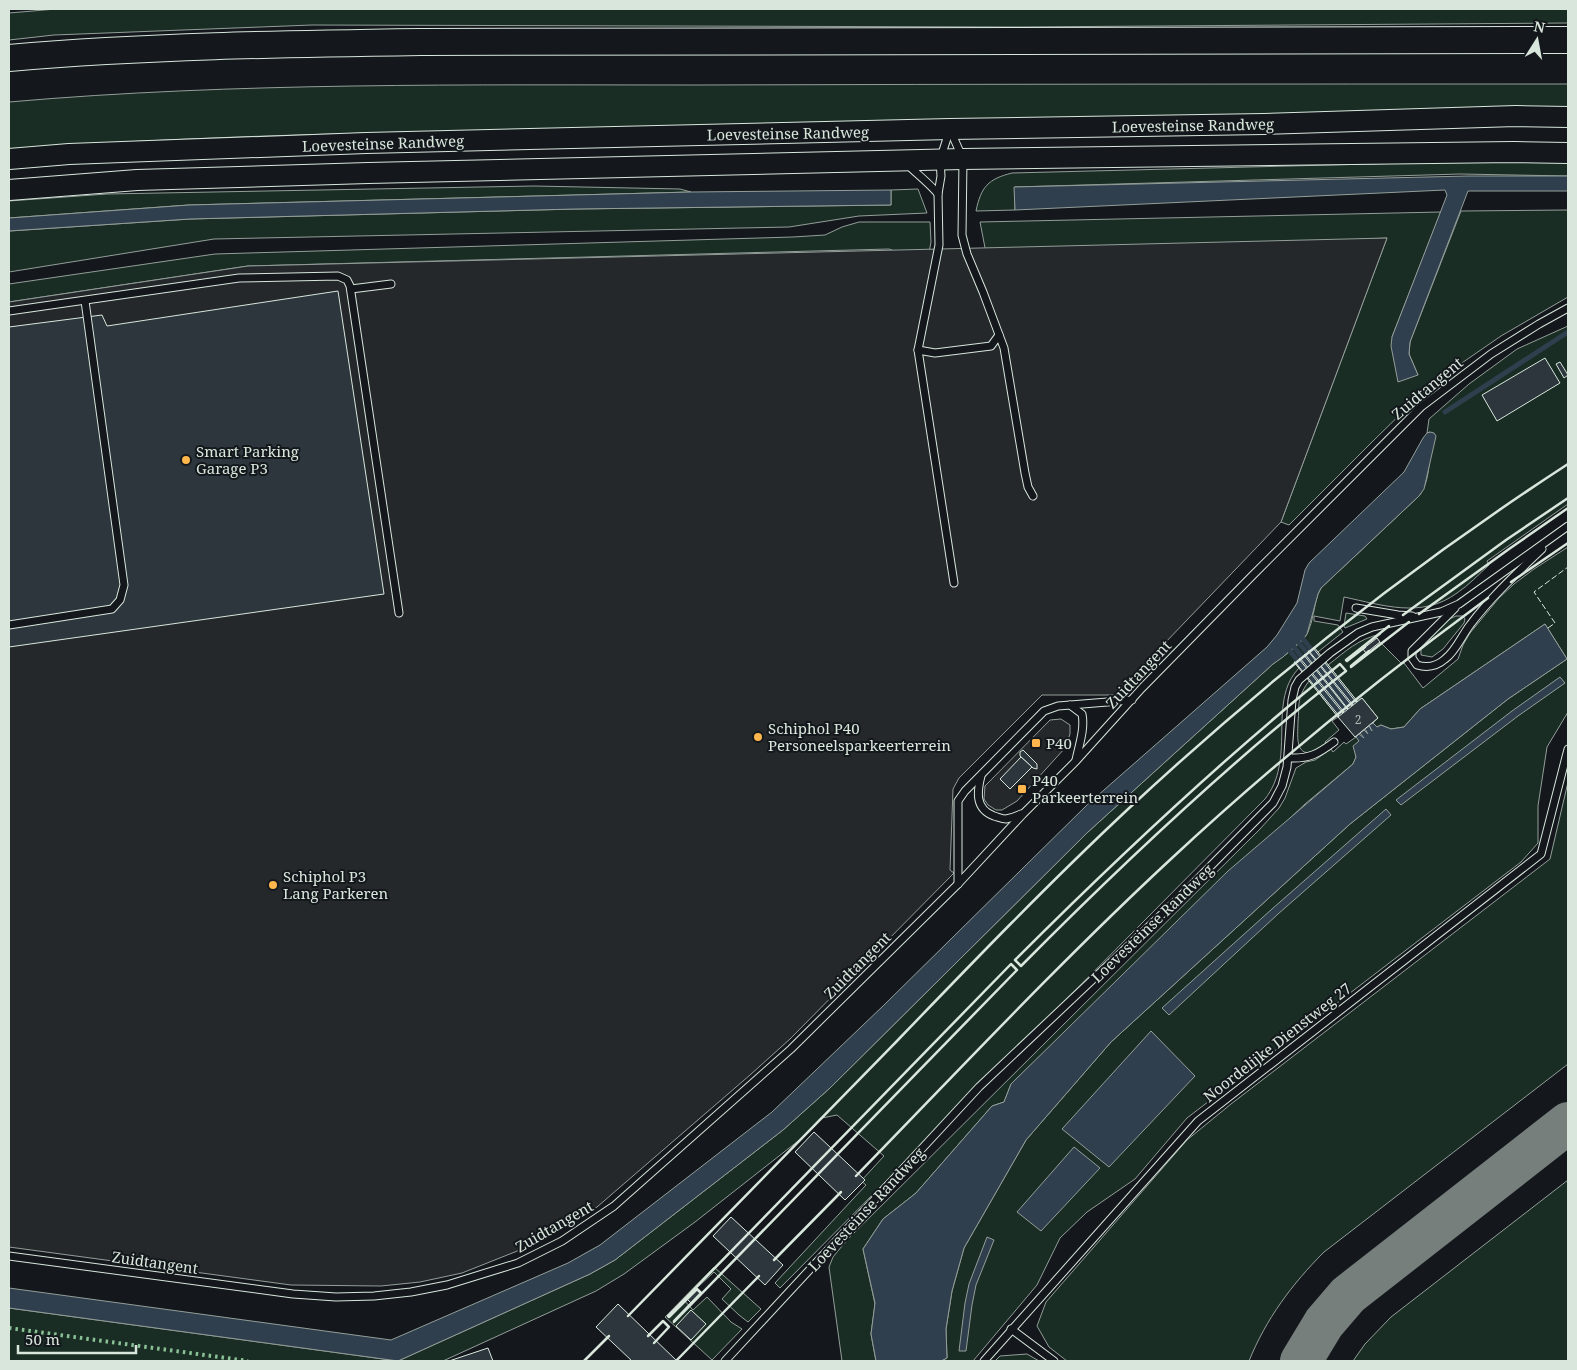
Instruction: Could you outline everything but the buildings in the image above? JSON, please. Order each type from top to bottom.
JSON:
[{"type":"highway","points":[[9,58],[81,52],[242,45],[421,42],[1568,40]]},
{"type":"street","name":"Loevesteinse Randweg","points":[[9,159],[96,152],[366,143],[950,129],[1264,124],[1516,116],[1568,117]]},
{"type":"street","name":"Loevesteinse Randweg","points":[[9,190],[166,179],[398,172],[963,159],[1514,152],[1568,153]]},
{"type":"lane","points":[[950,129],[963,159],[962,235],[966,254],[983,292],[1004,348],[1025,473],[1028,487],[1033,496]]},
{"type":"lane","points":[[950,129],[940,160],[941,176],[938,194],[939,244],[918,350],[954,583]]},
{"type":"lane","points":[[904,161],[938,194]]},
{"type":"lane","points":[[9,311],[238,278],[338,276],[347,280],[351,289],[399,612]]},
{"type":"lane","points":[[351,289],[391,284]]},
{"type":"lane","points":[[9,625],[112,609],[120,600],[124,585],[85,301]]},
{"type":"lane","name":"Zuidtangent","points":[[9,1256],[293,1294],[336,1297],[411,1292],[447,1285],[518,1263],[562,1240],[614,1206],[792,1049],[958,884],[1250,577],[1420,407],[1491,354],[1568,308]]},
{"type":"lane","points":[[918,350],[935,353],[991,346],[999,335]]},
{"type":"lane","points":[[1458,604],[1412,651],[1412,658],[1417,665],[1425,667],[1438,664],[1447,658],[1469,625],[1494,596],[1566,528]]},
{"type":"lane","name":"Loevesteinse Randweg","points":[[725,1361],[979,1087],[1178,900],[1273,803],[1282,786],[1288,758],[1293,692],[1297,683],[1304,675],[1351,638],[1372,628],[1441,612],[1458,604],[1566,528]]},
{"type":"lane","points":[[1356,608],[1410,616],[1441,612]]},
{"type":"lane","points":[[958,884],[958,801],[965,791],[1044,711],[1058,706],[1132,700]]},
{"type":"lane","points":[[1070,705],[1082,714],[1083,720],[1076,761]]},
{"type":"lane","points":[[1288,758],[1298,759],[1314,756],[1334,742]]},
{"type":"lane","name":"Noordelijke Dienstweg 27","points":[[984,1361],[1198,1121],[1541,854],[1568,748]]},
{"type":"lane","points":[[982,775],[978,789],[978,800],[982,808],[988,813],[1005,819],[1024,814]]},
{"type":"lane","points":[[1011,1329],[1054,1361]]},
{"type":"green space","points":[[56,9],[1568,9],[1568,23],[1019,27],[312,25],[54,35],[9,40],[9,13]]},
{"type":"green space","points":[[1568,84],[1568,112],[264,136],[9,149],[9,102],[181,91],[439,85]]},
{"type":"green space","points":[[1568,159],[1568,176],[1460,174],[1015,187],[1015,210],[976,211],[980,196],[987,185],[997,178],[1012,173]]},
{"type":"green space","points":[[534,186],[680,189],[691,192],[189,205],[9,218],[9,201],[107,194]]},
{"type":"green space","points":[[918,189],[927,213],[859,216],[789,227],[214,239],[9,272],[9,231],[190,219],[575,209],[891,205],[891,190]]},
{"type":"green space","points":[[1568,210],[1568,297],[1501,336],[1456,367],[1418,397],[1289,525],[1281,522],[1387,238],[987,258],[980,222],[1441,212],[1392,337],[1418,375],[1409,354],[1410,342],[1461,211]]},
{"type":"green space","points":[[859,222],[930,222],[931,242],[927,263],[889,249],[248,266],[9,302],[9,284],[215,254],[793,237],[825,235]]},
{"type":"green space","points":[[1568,326],[1568,504],[1487,561],[1489,565],[1474,579],[1444,601],[1430,606],[1402,608],[1344,597],[1340,621],[1314,616],[1314,621],[1338,625],[1343,632],[1318,652],[1313,648],[1356,702],[1353,705],[1309,651],[1352,706],[1348,709],[1304,655],[1347,709],[1344,712],[1299,658],[1343,713],[1339,716],[1295,662],[1299,668],[1291,678],[1286,690],[1282,715],[1281,754],[1278,771],[1274,784],[1265,799],[780,1288],[775,1283],[866,1185],[861,1181],[884,1156],[837,1115],[822,1118],[807,1134],[695,1222],[624,1274],[596,1291],[443,1361],[398,1361],[590,1274],[615,1260],[783,1130],[830,1088],[1088,832],[1273,664],[1302,641],[1310,628],[1321,588],[1419,496],[1428,474],[1430,432],[1427,433],[1429,419],[1469,384],[1517,349]]},
{"type":"green space","points":[[1568,547],[1568,712],[1547,747],[1538,806],[1538,843],[1521,862],[1187,1118],[1135,1179],[1087,1212],[1060,1238],[1037,1285],[973,1361],[941,1361],[947,1358],[946,1329],[952,1291],[964,1248],[1026,1140],[1111,1042],[1350,824],[1508,699],[1567,659],[1545,624],[1420,709],[1404,727],[1391,729],[1381,725],[1377,727],[1373,723],[1378,718],[1362,698],[1357,701],[1328,665],[1359,642],[1381,634],[1363,648],[1366,653],[1380,642],[1401,663],[1404,663],[1423,688],[1458,659],[1470,633],[1499,598],[1534,569]]},
{"type":"green space","points":[[1346,613],[1365,616],[1367,619],[1345,628]]},
{"type":"green space","points":[[1456,616],[1463,616],[1465,619],[1464,623],[1443,649],[1432,657],[1421,655],[1421,647],[1447,620]]},
{"type":"green space","points":[[1309,681],[1338,717],[1332,721],[1339,730],[1321,748],[1307,753],[1300,748],[1298,732],[1299,701]]},
{"type":"green space","points":[[1356,737],[1360,741],[1355,749],[1356,757],[1353,764],[1305,804],[1011,1084],[1004,1102],[992,1106],[916,1193],[883,1219],[863,1249],[875,1304],[871,1334],[876,1361],[842,1361],[829,1267],[833,1257],[847,1240],[1260,829],[1279,808],[1285,798],[1296,768],[1306,762],[1315,760],[1331,749],[1333,752],[1344,742],[1346,744]]},
{"type":"green space","points":[[1568,782],[1568,1064],[1324,1252],[1291,1289],[1272,1316],[1249,1361],[1067,1361],[1049,1347],[1037,1326],[1046,1302],[1187,1140],[1231,1104],[1550,859]]},
{"type":"green space","points":[[1568,1180],[1568,1361],[1353,1361],[1365,1344],[1391,1317]]},
{"type":"green space","points":[[714,1267],[761,1309],[748,1322],[739,1315],[722,1299],[731,1289],[714,1272],[684,1300],[693,1310],[707,1297],[731,1322],[742,1329],[712,1360],[665,1317]]},
{"type":"green space","points":[[9,1308],[398,1361],[9,1361]]},
{"type":"green space","points":[[1027,1354],[1039,1361],[995,1361],[1000,1356]]},
{"type":"shaded area","points":[[1387,238],[1281,522],[1115,695],[1042,695],[959,778],[953,789],[950,870],[954,873],[790,1039],[597,1207],[540,1242],[462,1273],[420,1282],[381,1286],[291,1285],[9,1247],[9,302],[248,266]]},
{"type":"shaded area","points":[[1061,719],[1070,725],[1070,734],[1065,748],[1017,801],[1002,810],[996,810],[988,805],[984,799],[985,786],[1050,720]]},
{"type":"water","points":[[1468,176],[1568,176],[1568,191],[1468,191],[1410,342],[1409,354],[1418,375],[1398,382],[1391,346],[1392,337],[1447,195],[1445,190],[1015,210],[1014,187]]},
{"type":"water","points":[[891,190],[891,205],[575,209],[190,219],[9,231],[9,218],[189,205],[691,192]]},
{"type":"water","points":[[1430,432],[1436,436],[1424,489],[1419,496],[1321,588],[1305,637],[1088,832],[830,1088],[783,1130],[615,1260],[590,1274],[398,1361],[9,1308],[9,1288],[391,1340],[568,1263],[600,1245],[772,1112],[883,1006],[1088,804],[1267,647],[1277,635],[1297,603],[1305,570],[1309,563],[1404,472],[1423,438]]},
{"type":"water","points":[[1545,624],[1567,659],[1508,699],[1350,824],[1111,1042],[1026,1140],[964,1248],[952,1291],[946,1329],[947,1358],[941,1361],[876,1361],[871,1334],[875,1303],[863,1249],[883,1219],[916,1193],[992,1106],[1004,1102],[1011,1084],[1228,871],[1353,764],[1356,757],[1353,746],[1359,741],[1356,737],[1359,734],[1364,738],[1360,733],[1364,730],[1368,734],[1365,729],[1369,726],[1372,731],[1369,725],[1373,723],[1377,727],[1381,725],[1391,729],[1404,727],[1420,709]]},
{"type":"water","points":[[1560,677],[1565,683],[1518,716],[1401,805],[1396,800],[1512,711]]},
{"type":"water","points":[[1386,809],[1391,815],[1278,914],[1169,1015],[1162,1008],[1272,909]]},
{"type":"water","points":[[1151,1031],[1195,1076],[1109,1167],[1062,1129]]},
{"type":"water","points":[[1074,1147],[1100,1168],[1041,1231],[1017,1212]]},
{"type":"water","points":[[987,1237],[994,1240],[976,1285],[966,1351],[959,1351],[969,1284]]},
{"type":"waterway","points":[[1445,412],[1568,332]]},
{"type":"waterway","points":[[1303,639],[1354,703]]},
{"type":"waterway","points":[[1299,643],[1350,707]]},
{"type":"waterway","points":[[1294,647],[1345,711]]},
{"type":"waterway","points":[[1290,651],[1341,714]]},
{"type":"taxiway","points":[[1301,1361],[1324,1323],[1348,1295],[1568,1123]]},
{"type":"hedge","points":[[9,1328],[248,1361]]},
{"type":"fence","points":[[1548,628],[1555,623],[1534,592],[1568,567]]},
{"type":"wall","points":[[628,1316],[1038,896],[1126,811],[1231,717],[1340,628],[1452,543],[1568,464]]},
{"type":"wall","points":[[1403,615],[1506,540],[1568,498]]},
{"type":"wall","points":[[1419,614],[1568,508]]},
{"type":"wall","points":[[1511,582],[1568,543]]},
{"type":"wall","points":[[856,1176],[1131,896],[1210,823],[1326,724],[1488,598]]},
{"type":"wall","points":[[1369,651],[1351,667],[1409,622]]},
{"type":"wall","points":[[1365,647],[1346,660],[1389,626]]},
{"type":"wall","points":[[1340,664],[1346,671],[1261,740],[1179,813],[1021,966],[1015,960],[1173,807],[1255,734],[1340,664]]},
{"type":"wall","points":[[1011,964],[1017,970],[674,1322],[701,1293],[697,1289],[668,1316],[1011,964]]},
{"type":"wall","points":[[774,1260],[841,1192]]},
{"type":"wall","points":[[676,1361],[759,1276]]},
{"type":"wall","points":[[648,1336],[663,1321],[669,1327],[654,1343]]},
{"type":"wall","points":[[584,1361],[609,1336]]},
{"type":"place","name":"Smart Parking Garage P3","points":[[186,460]]},
{"type":"place","name":"Schiphol P40 Personeelsparkeerterrein","points":[[758,737]]},
{"type":"place","name":"P40","points":[[1036,743]]},
{"type":"place","name":"P40 Parkeerterrein","points":[[1022,789]]},
{"type":"place","name":"Schiphol P3 Lang Parkeren","points":[[273,885]]}]
